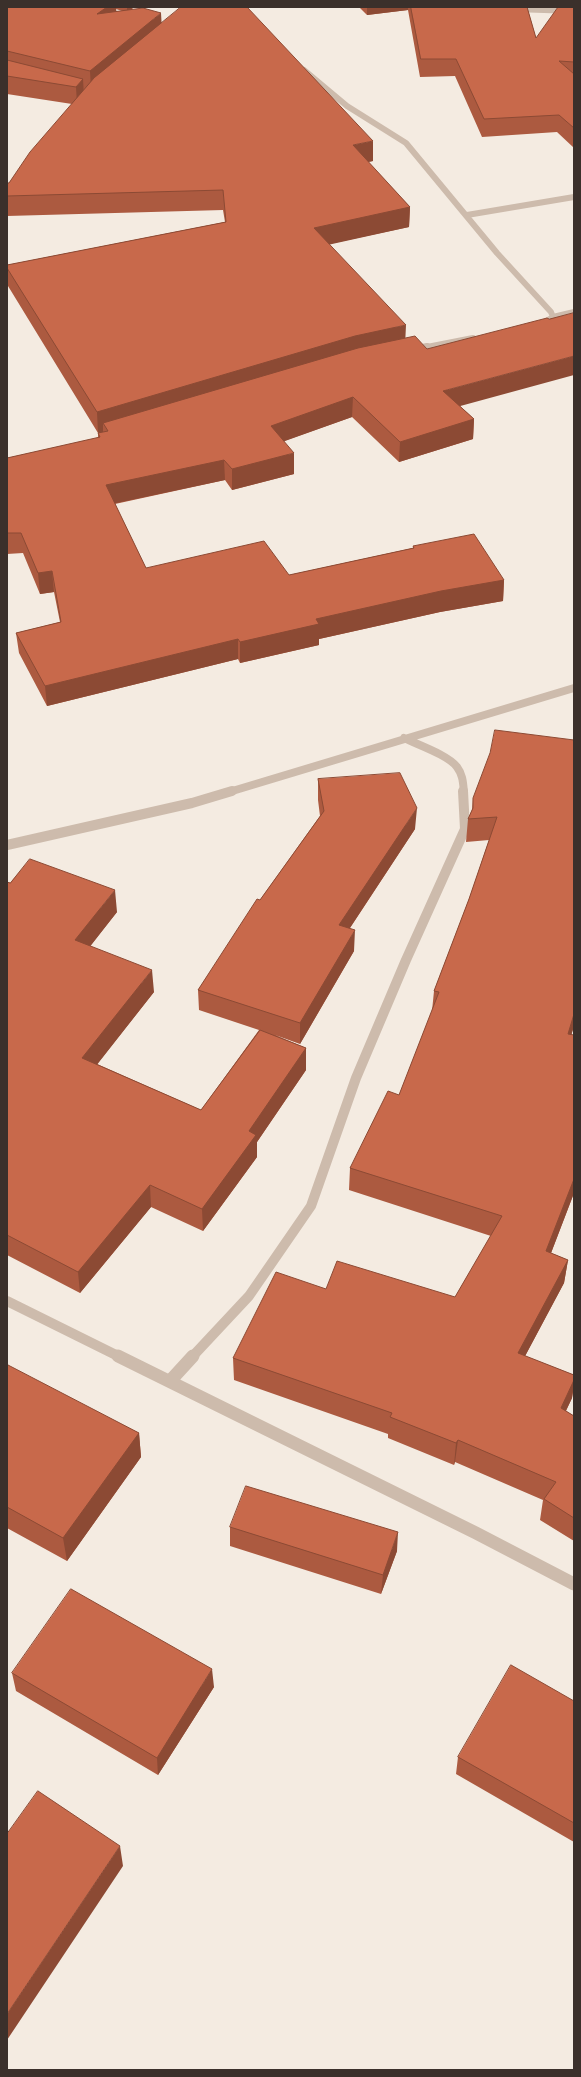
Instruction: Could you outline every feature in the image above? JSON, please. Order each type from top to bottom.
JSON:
[{"type":"street","points":[[507,9],[574,11]]},
{"type":"street","points":[[299,66],[347,106],[406,143],[497,253],[551,312],[553,318]]},
{"type":"street","points":[[467,215],[574,198]]},
{"type":"street","points":[[532,326],[574,312]]},
{"type":"street","points":[[410,351],[478,337]]},
{"type":"street","points":[[7,845],[192,803],[574,688]]},
{"type":"street","points":[[171,1380],[249,1296],[311,1206],[356,1078],[406,960],[465,829],[463,779],[457,767],[443,757],[404,738]]},
{"type":"street","points":[[7,1301],[171,1380],[469,1529],[574,1584]]},
{"type":"building","points":[[7,7],[107,7],[97,14],[143,8],[161,13],[90,71],[7,51]]},
{"type":"building","points":[[181,7],[247,7],[373,141],[353,145],[410,207],[314,228],[406,325],[355,336],[97,412],[7,268],[7,265],[226,222],[223,190],[7,196],[7,183],[9,183],[30,152],[94,78]]},
{"type":"building","points":[[411,7],[527,7],[536,38],[558,7],[574,7],[574,62],[559,61],[574,74],[574,128],[559,115],[484,119],[456,59],[421,59]]},
{"type":"building","points":[[7,60],[83,79],[76,87],[7,76]]},
{"type":"building","points":[[574,313],[574,356],[443,391],[474,419],[400,442],[353,397],[271,426],[294,453],[232,469],[224,460],[106,485],[146,568],[264,541],[289,575],[414,548],[413,546],[474,534],[504,580],[441,591],[316,619],[319,624],[240,642],[238,639],[45,686],[16,633],[61,622],[52,571],[38,573],[21,533],[7,533],[7,458],[100,437],[98,433],[108,431],[103,423],[358,348],[415,336],[427,349],[547,318],[549,319]]},
{"type":"building","points":[[495,730],[574,740],[574,1014],[568,1034],[574,1035],[574,1179],[546,1251],[568,1260],[518,1353],[574,1375],[574,1380],[561,1408],[574,1416],[574,1518],[544,1499],[556,1482],[458,1440],[456,1443],[390,1417],[392,1413],[233,1358],[276,1272],[326,1289],[337,1261],[455,1297],[502,1216],[350,1168],[388,1091],[399,1095],[439,992],[434,991],[469,899],[497,817],[468,819],[473,808],[473,798],[490,753]]},
{"type":"building","points":[[400,773],[417,808],[339,925],[355,930],[300,1023],[198,990],[257,899],[260,900],[324,811],[318,779]]},
{"type":"building","points":[[30,859],[115,890],[75,940],[152,970],[82,1058],[201,1110],[260,1030],[306,1048],[249,1131],[256,1135],[202,1209],[150,1185],[78,1272],[7,1235],[7,882],[10,883]]},
{"type":"building","points":[[8,1365],[139,1433],[63,1538],[7,1507]]},
{"type":"building","points":[[246,1486],[398,1532],[383,1575],[230,1527]]},
{"type":"building","points":[[71,1589],[212,1669],[157,1758],[12,1673]]},
{"type":"building","points":[[511,1665],[574,1701],[574,1823],[458,1757]]},
{"type":"building","points":[[38,1791],[120,1846],[7,2014],[7,1834]]}]
